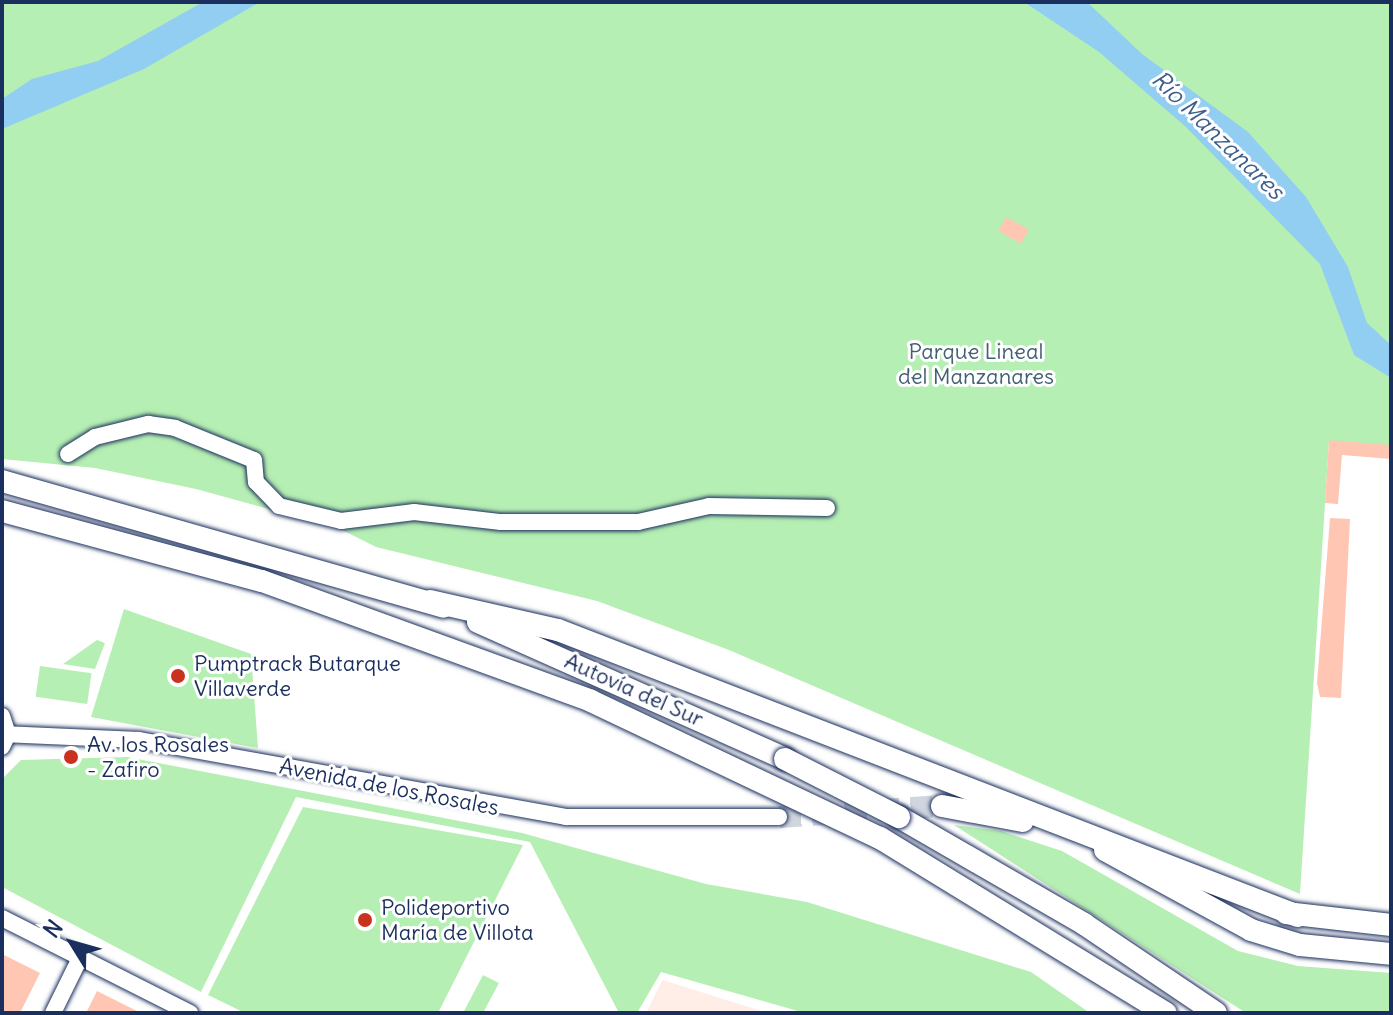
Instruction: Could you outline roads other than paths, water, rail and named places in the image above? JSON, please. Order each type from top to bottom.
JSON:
[{"type":"highway","name":"Autovía del Sur","points":[[2,481],[430,601],[785,759],[899,817],[1084,924],[1216,1013]]},
{"type":"highway","name":"Autovía del Sur","points":[[2,511],[262,581],[591,701],[880,838],[1166,1013]]},
{"type":"highway","points":[[430,601],[558,630],[1298,916]]},
{"type":"highway","points":[[942,806],[1033,823],[1246,905],[1298,916],[1391,925]]},
{"type":"highway","points":[[1105,850],[1251,930],[1300,945],[1391,954]]},
{"type":"street","points":[[68,454],[95,437],[148,424],[175,428],[254,460],[256,482],[279,506],[341,521],[414,512],[501,522],[638,522],[709,506],[827,508]]},
{"type":"street","points":[[2,716],[4,738]]},
{"type":"street","name":"Avenida de los Rosales","points":[[4,738],[139,740],[566,817],[779,817]]},
{"type":"street","points":[[2,918],[190,1013]]},
{"type":"street","points":[[53,1013],[81,956]]},
{"type":"water","points":[[203,2],[260,2],[144,69],[2,129],[2,99],[32,79],[98,61]]},
{"type":"water","name":"Río Manzanares","points":[[1024,2],[1087,2],[1142,54],[1248,132],[1306,197],[1348,267],[1367,323],[1391,345],[1391,378],[1354,355],[1320,264],[1186,127],[1099,52]]},
{"type":"tunnel","points":[[779,817],[942,806]]},
{"type":"place","name":"Pumptrack Butarque Villaverde","points":[[178,676]]},
{"type":"place","name":"Av. los Rosales - Zafiro","points":[[71,757]]},
{"type":"place","name":"Polideportivo María de Villota","points":[[365,920]]},
{"type":"park label","name":"Parque Lineal del Manzanares","points":[[976,364]]}]
